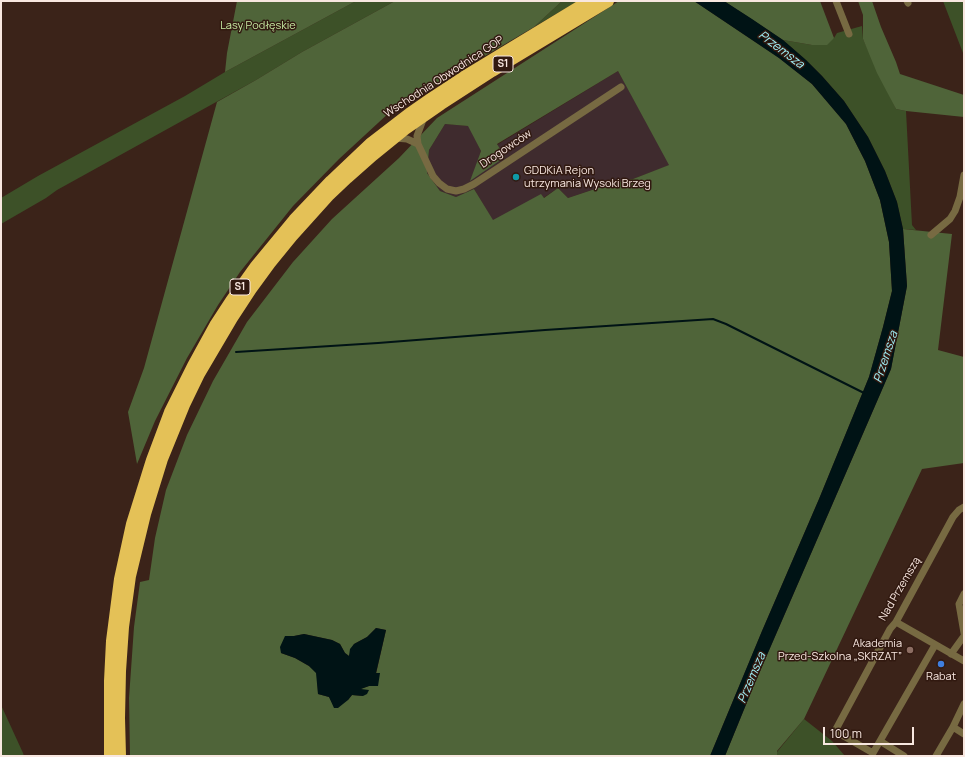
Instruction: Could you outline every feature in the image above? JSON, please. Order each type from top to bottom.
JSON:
[{"type":"highway","name":"Wschodnia Obwodnica GOP","points":[[110,756],[110,681],[112,640],[120,579],[132,524],[152,460],[170,412],[208,338],[227,307],[256,266],[294,220],[331,181],[370,144],[438,94],[589,1]]},
{"type":"highway","name":"Wschodnia Obwodnica GOP","points":[[120,756],[120,656],[130,576],[138,538],[162,459],[184,405],[232,318],[270,263],[292,236],[328,196],[357,169],[394,138],[424,116],[492,71],[606,2]]},
{"type":"street","points":[[836,1],[849,34]]},
{"type":"street","name":"Drogowców","points":[[418,144],[433,176],[438,183],[447,189],[456,191],[464,189],[474,184],[621,87]]},
{"type":"street","points":[[418,144],[417,136],[424,116]]},
{"type":"street","points":[[394,138],[407,139],[418,144]]},
{"type":"street","points":[[931,235],[950,219],[955,211],[962,197],[964,175]]},
{"type":"street","name":"Nad Przemszą","points":[[880,742],[873,753],[835,731],[953,517],[964,507]]},
{"type":"street","points":[[952,654],[964,634],[959,604],[964,594]]},
{"type":"street","points":[[896,622],[964,661]]},
{"type":"street","points":[[904,756],[880,742],[935,645]]},
{"type":"street","points":[[936,756],[953,727],[964,704]]},
{"type":"street","points":[[953,727],[964,734]]},
{"type":"shaded area","points":[[618,71],[670,165],[633,179],[613,183],[568,198],[558,188],[543,198],[541,195],[493,221],[474,189],[456,197],[440,191],[427,173],[429,150],[445,124],[469,126],[481,151],[471,180],[497,145]]},
{"type":"green space","name":"Lasy Podłęskie","points":[[237,1],[356,1],[225,72]]},
{"type":"green space","points":[[356,1],[395,1],[57,190],[1,224],[1,198],[38,176],[185,96],[225,72]]},
{"type":"green space","points":[[395,1],[562,1],[534,27],[391,111],[339,159],[293,206],[240,272],[218,305],[187,358],[155,421],[137,464],[128,412],[144,368],[217,102],[302,52]]},
{"type":"green space","points":[[562,1],[578,1],[534,27]]},
{"type":"green space","points":[[619,1],[694,1],[779,58],[812,84],[846,124],[865,161],[880,200],[889,242],[892,291],[883,327],[869,377],[710,756],[130,756],[129,698],[134,627],[140,582],[149,580],[155,538],[166,490],[187,435],[213,381],[247,322],[293,262],[332,219],[399,158],[437,118]],"holes":[[[618,71],[669,165],[633,179],[613,183],[568,198],[558,188],[544,198],[541,194],[493,220],[474,189],[456,197],[440,191],[427,173],[429,150],[445,124],[468,126],[481,151],[470,181],[505,157],[497,144]],[[376,628],[386,630],[376,674],[380,673],[369,686],[360,689],[363,696],[352,695],[348,700],[332,702],[329,697],[318,694],[317,673],[309,666],[295,658],[281,653],[294,636],[304,634],[332,640],[340,644],[345,653],[349,656],[354,644],[367,637]]]},
{"type":"green space","points":[[724,1],[820,1],[834,38],[827,45],[812,45],[783,40]]},
{"type":"green space","points":[[858,1],[872,1],[900,74],[964,95],[964,117],[896,109],[877,73],[863,39],[863,15]]},
{"type":"green space","points":[[943,1],[964,1],[964,61],[963,53]]},
{"type":"green space","points":[[862,26],[863,39],[896,109],[906,111],[912,225],[916,230],[903,229],[897,202],[885,171],[868,137],[844,101],[806,60],[783,40],[812,45],[834,38],[837,33]]},
{"type":"green space","points":[[903,229],[952,234],[938,350],[964,357],[964,463],[922,469],[804,719],[777,751],[777,756],[725,756],[754,685],[891,369],[907,286]]},
{"type":"green space","points":[[1,705],[23,753],[24,756],[1,756]]},
{"type":"green space","points":[[804,719],[832,741],[845,756],[777,756],[777,752]]},
{"type":"water","name":"Przemsza","points":[[694,1],[724,1],[752,19],[783,40],[806,60],[844,101],[868,137],[885,171],[897,202],[903,229],[907,286],[891,369],[754,685],[725,756],[710,756],[869,377],[892,291],[889,242],[880,200],[865,161],[846,124],[812,84],[779,58]]},
{"type":"water","points":[[376,628],[386,630],[376,673],[380,673],[378,686],[369,686],[361,689],[369,690],[367,694],[363,696],[352,695],[338,708],[334,708],[329,697],[318,694],[316,673],[309,666],[295,658],[281,653],[280,647],[285,636],[304,634],[332,640],[340,644],[345,653],[349,656],[350,649],[354,644],[367,637]]},
{"type":"waterway","points":[[236,352],[713,319],[726,324],[864,393]]},
{"type":"place","name":"GDDKiA Rejon utrzymania Wysoki Brzeg","points":[[516,177]]},
{"type":"place","name":"Akademia Przed-Szkolna „SKRZAT”","points":[[910,650]]},
{"type":"place","name":"Rabat","points":[[941,664]]}]
